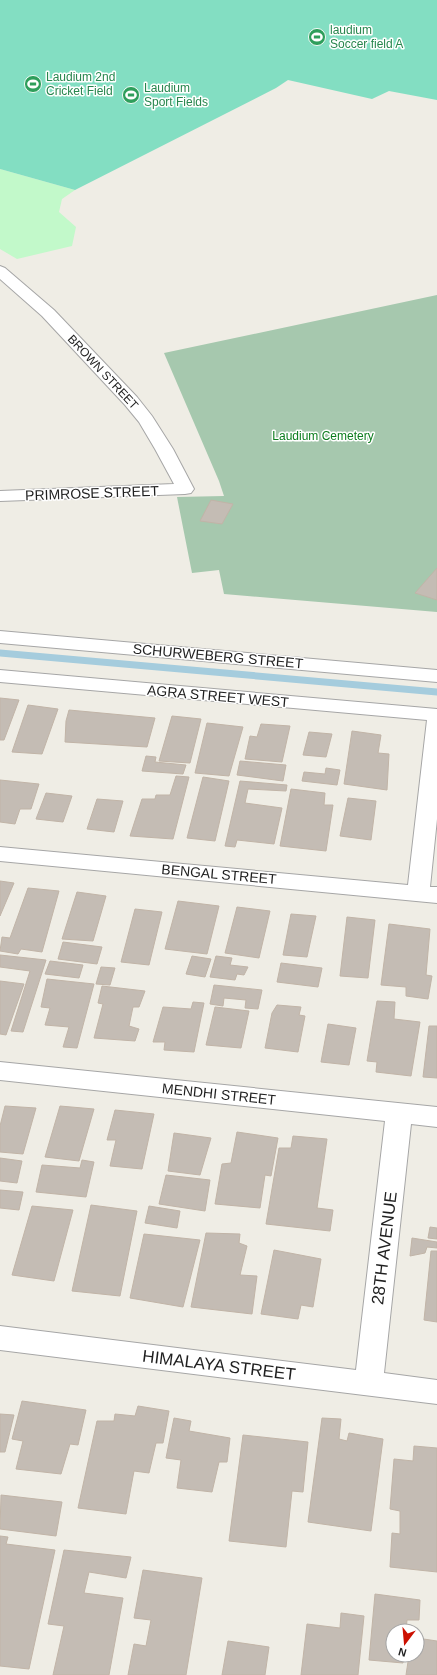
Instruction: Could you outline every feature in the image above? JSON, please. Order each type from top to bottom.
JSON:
[{"type":"street","name":"BROWN STREET","points":[[2,275],[48,313],[131,401],[146,420],[164,449],[184,489]]},
{"type":"street","name":"PRIMROSE STREET","points":[[0,496],[184,489]]},
{"type":"street","name":"SCHURWEBERG STREET","points":[[0,637],[437,676]]},
{"type":"street","name":"AGRA STREET WEST","points":[[0,676],[437,715]]},
{"type":"street","points":[[427,894],[437,719]]},
{"type":"street","name":"BENGAL STREET","points":[[0,854],[427,894]]},
{"type":"street","name":"MENDHI STREET","points":[[0,1071],[437,1117]]},
{"type":"street","name":"28TH AVENUE","points":[[369,1383],[400,1113]]},
{"type":"street","name":"HIMALAYA STREET","points":[[0,1338],[437,1392]]},
{"type":"green space","name":"Laudium Sport Fields","points":[[0,0],[437,0],[437,100],[389,91],[372,99],[288,80],[276,88],[75,190],[0,169]]},
{"type":"green space","points":[[0,169],[75,190],[62,199],[59,212],[76,227],[72,246],[17,259],[0,249]]},
{"type":"green space","name":"Laudium Cemetery","points":[[437,295],[437,612],[224,594],[219,570],[192,573],[177,497],[224,496],[164,353]]},
{"type":"building","points":[[211,500],[233,504],[222,524],[200,521]]},
{"type":"building","points":[[437,568],[437,600],[415,593]]},
{"type":"building","points":[[0,698],[19,700],[4,740],[0,740]]},
{"type":"building","points":[[28,705],[58,709],[42,754],[12,752]]},
{"type":"building","points":[[69,710],[155,718],[147,747],[65,742],[66,721]]},
{"type":"building","points":[[172,716],[201,719],[190,763],[159,761]]},
{"type":"building","points":[[207,723],[243,727],[229,776],[195,773]]},
{"type":"building","points":[[261,724],[290,726],[282,762],[245,759],[250,736],[257,737]]},
{"type":"building","points":[[352,731],[381,735],[378,753],[389,754],[387,790],[344,784]]},
{"type":"building","points":[[309,732],[332,734],[326,757],[303,755]]},
{"type":"building","points":[[146,756],[156,757],[155,762],[186,765],[183,774],[142,771]]},
{"type":"building","points":[[240,761],[286,765],[283,781],[237,775]]},
{"type":"building","points":[[326,768],[340,770],[337,785],[302,781],[304,772],[325,774]]},
{"type":"building","points":[[176,776],[189,777],[173,839],[130,836],[142,799],[155,799],[156,795],[170,795]]},
{"type":"building","points":[[203,777],[229,781],[215,841],[187,838]]},
{"type":"building","points":[[0,780],[39,784],[31,809],[20,809],[15,824],[0,822]]},
{"type":"building","points":[[240,781],[287,785],[286,791],[248,789],[245,803],[282,808],[274,844],[237,840],[235,847],[225,846]]},
{"type":"building","points":[[291,789],[325,793],[324,805],[333,805],[326,851],[280,846]]},
{"type":"building","points":[[46,793],[72,796],[63,822],[36,819]]},
{"type":"building","points":[[348,798],[376,801],[371,840],[340,836]]},
{"type":"building","points":[[97,799],[123,801],[114,832],[87,829]]},
{"type":"building","points":[[0,881],[14,883],[0,916]]},
{"type":"building","points":[[28,888],[59,891],[42,952],[21,949],[18,954],[0,951],[2,937],[10,938]]},
{"type":"building","points":[[77,892],[106,896],[93,941],[62,939]]},
{"type":"building","points":[[178,901],[219,906],[207,954],[165,949]]},
{"type":"building","points":[[237,907],[270,911],[259,958],[225,953]]},
{"type":"building","points":[[135,909],[162,912],[149,965],[121,962]]},
{"type":"building","points":[[291,914],[316,916],[307,957],[283,955]]},
{"type":"building","points":[[347,917],[375,920],[368,978],[340,976]]},
{"type":"building","points":[[389,924],[430,929],[426,975],[432,976],[428,999],[406,996],[406,987],[381,985]]},
{"type":"building","points":[[63,942],[102,947],[97,964],[58,959]]},
{"type":"building","points":[[0,955],[46,960],[23,1032],[11,1031],[30,971],[0,967]]},
{"type":"building","points":[[192,956],[211,959],[205,977],[186,974]]},
{"type":"building","points":[[216,956],[232,958],[230,965],[248,967],[244,975],[237,974],[235,980],[210,977]]},
{"type":"building","points":[[50,961],[83,965],[79,978],[45,974]]},
{"type":"building","points":[[281,963],[322,968],[318,987],[277,982]]},
{"type":"building","points":[[101,967],[115,968],[110,985],[96,984]]},
{"type":"building","points":[[47,979],[94,984],[77,1048],[63,1047],[69,1027],[45,1025],[50,1008],[41,1007]]},
{"type":"building","points":[[0,981],[24,984],[6,1035],[0,1034]]},
{"type":"building","points":[[214,985],[262,990],[258,1009],[245,1008],[246,1000],[224,998],[223,1006],[210,1004]]},
{"type":"building","points":[[102,986],[145,991],[139,1007],[133,1007],[129,1026],[139,1029],[135,1041],[94,1038],[103,1004],[98,1003]]},
{"type":"building","points":[[377,1001],[395,1002],[394,1019],[420,1022],[411,1076],[376,1072],[377,1062],[367,1061]]},
{"type":"building","points":[[193,1002],[204,1003],[194,1052],[164,1050],[165,1042],[153,1042],[163,1007],[191,1009]]},
{"type":"building","points":[[277,1005],[301,1007],[299,1015],[305,1016],[298,1052],[265,1048],[272,1013]]},
{"type":"building","points":[[215,1007],[249,1011],[241,1048],[206,1045]]},
{"type":"building","points":[[328,1024],[356,1028],[349,1065],[321,1062]]},
{"type":"building","points":[[429,1026],[437,1026],[437,1078],[423,1077]]},
{"type":"building","points":[[5,1106],[36,1108],[23,1154],[0,1152],[0,1126]]},
{"type":"building","points":[[60,1106],[94,1109],[79,1161],[45,1157]]},
{"type":"building","points":[[115,1110],[154,1114],[142,1169],[110,1166],[116,1140],[107,1140]]},
{"type":"building","points":[[237,1132],[278,1138],[271,1176],[265,1175],[260,1208],[215,1204],[222,1164],[231,1163]]},
{"type":"building","points":[[174,1133],[211,1138],[200,1175],[168,1171]]},
{"type":"building","points":[[293,1136],[327,1139],[317,1208],[333,1210],[330,1231],[266,1224],[279,1148],[291,1148]]},
{"type":"building","points":[[0,1158],[22,1161],[17,1183],[0,1181]]},
{"type":"building","points":[[82,1160],[94,1162],[86,1197],[36,1192],[42,1165],[80,1168]]},
{"type":"building","points":[[166,1175],[210,1180],[205,1211],[159,1204]]},
{"type":"building","points":[[0,1190],[23,1192],[19,1210],[0,1208]]},
{"type":"building","points":[[91,1205],[137,1211],[120,1296],[72,1291]]},
{"type":"building","points":[[32,1206],[73,1210],[54,1281],[12,1275]]},
{"type":"building","points":[[149,1206],[180,1211],[177,1228],[145,1223]]},
{"type":"building","points":[[430,1227],[437,1228],[437,1239],[428,1238]]},
{"type":"building","points":[[206,1233],[240,1234],[239,1243],[247,1246],[240,1275],[257,1276],[252,1314],[191,1307]]},
{"type":"building","points":[[144,1234],[200,1240],[183,1307],[130,1298]]},
{"type":"building","points":[[412,1238],[437,1242],[437,1248],[427,1247],[425,1253],[410,1256]]},
{"type":"building","points":[[274,1250],[321,1259],[313,1307],[301,1305],[298,1319],[261,1314]]},
{"type":"building","points":[[431,1251],[437,1251],[437,1322],[424,1320]]},
{"type":"building","points":[[22,1401],[86,1410],[78,1445],[70,1444],[61,1474],[16,1469],[23,1441],[12,1439]]},
{"type":"building","points":[[138,1406],[169,1411],[163,1443],[156,1443],[149,1473],[134,1471],[126,1514],[78,1508],[97,1421],[114,1421],[115,1414],[135,1416]]},
{"type":"building","points":[[0,1414],[14,1415],[5,1452],[0,1452]]},
{"type":"building","points":[[174,1418],[191,1421],[189,1431],[230,1438],[227,1462],[219,1462],[212,1492],[177,1488],[181,1460],[166,1458]]},
{"type":"building","points":[[322,1418],[341,1419],[339,1439],[347,1441],[349,1433],[383,1439],[371,1531],[308,1522]]},
{"type":"building","points":[[243,1435],[308,1442],[303,1492],[292,1491],[286,1547],[229,1541]]},
{"type":"building","points":[[414,1446],[437,1448],[437,1572],[390,1567],[392,1533],[400,1534],[400,1511],[390,1509],[394,1459],[413,1461]]},
{"type":"building","points":[[1,1495],[62,1502],[56,1536],[0,1529]]},
{"type":"building","points":[[0,1536],[8,1537],[6,1544],[55,1550],[29,1669],[0,1666]]},
{"type":"building","points":[[64,1550],[131,1557],[126,1578],[89,1572],[84,1593],[123,1598],[109,1675],[53,1675],[64,1626],[48,1624]]},
{"type":"building","points":[[143,1570],[202,1578],[186,1675],[128,1675],[134,1644],[146,1646],[151,1620],[134,1618]]},
{"type":"building","points":[[375,1594],[420,1600],[419,1620],[407,1620],[407,1623],[385,1623],[385,1661],[369,1660]]},
{"type":"building","points":[[341,1613],[364,1616],[358,1675],[301,1675],[307,1624],[340,1628]]},
{"type":"building","points":[[425,1639],[437,1641],[437,1675],[406,1675],[408,1663],[425,1663]]},
{"type":"building","points":[[228,1641],[269,1647],[265,1675],[222,1675]]},
{"type":"waterway","points":[[0,653],[437,692]]},
{"type":"place","name":"laudium Soccer field A","points":[[317,37]]},
{"type":"place","name":"Laudium 2nd Cricket Field","points":[[33,84]]},
{"type":"place","name":"Laudium Sport Fields","points":[[131,95]]}]
